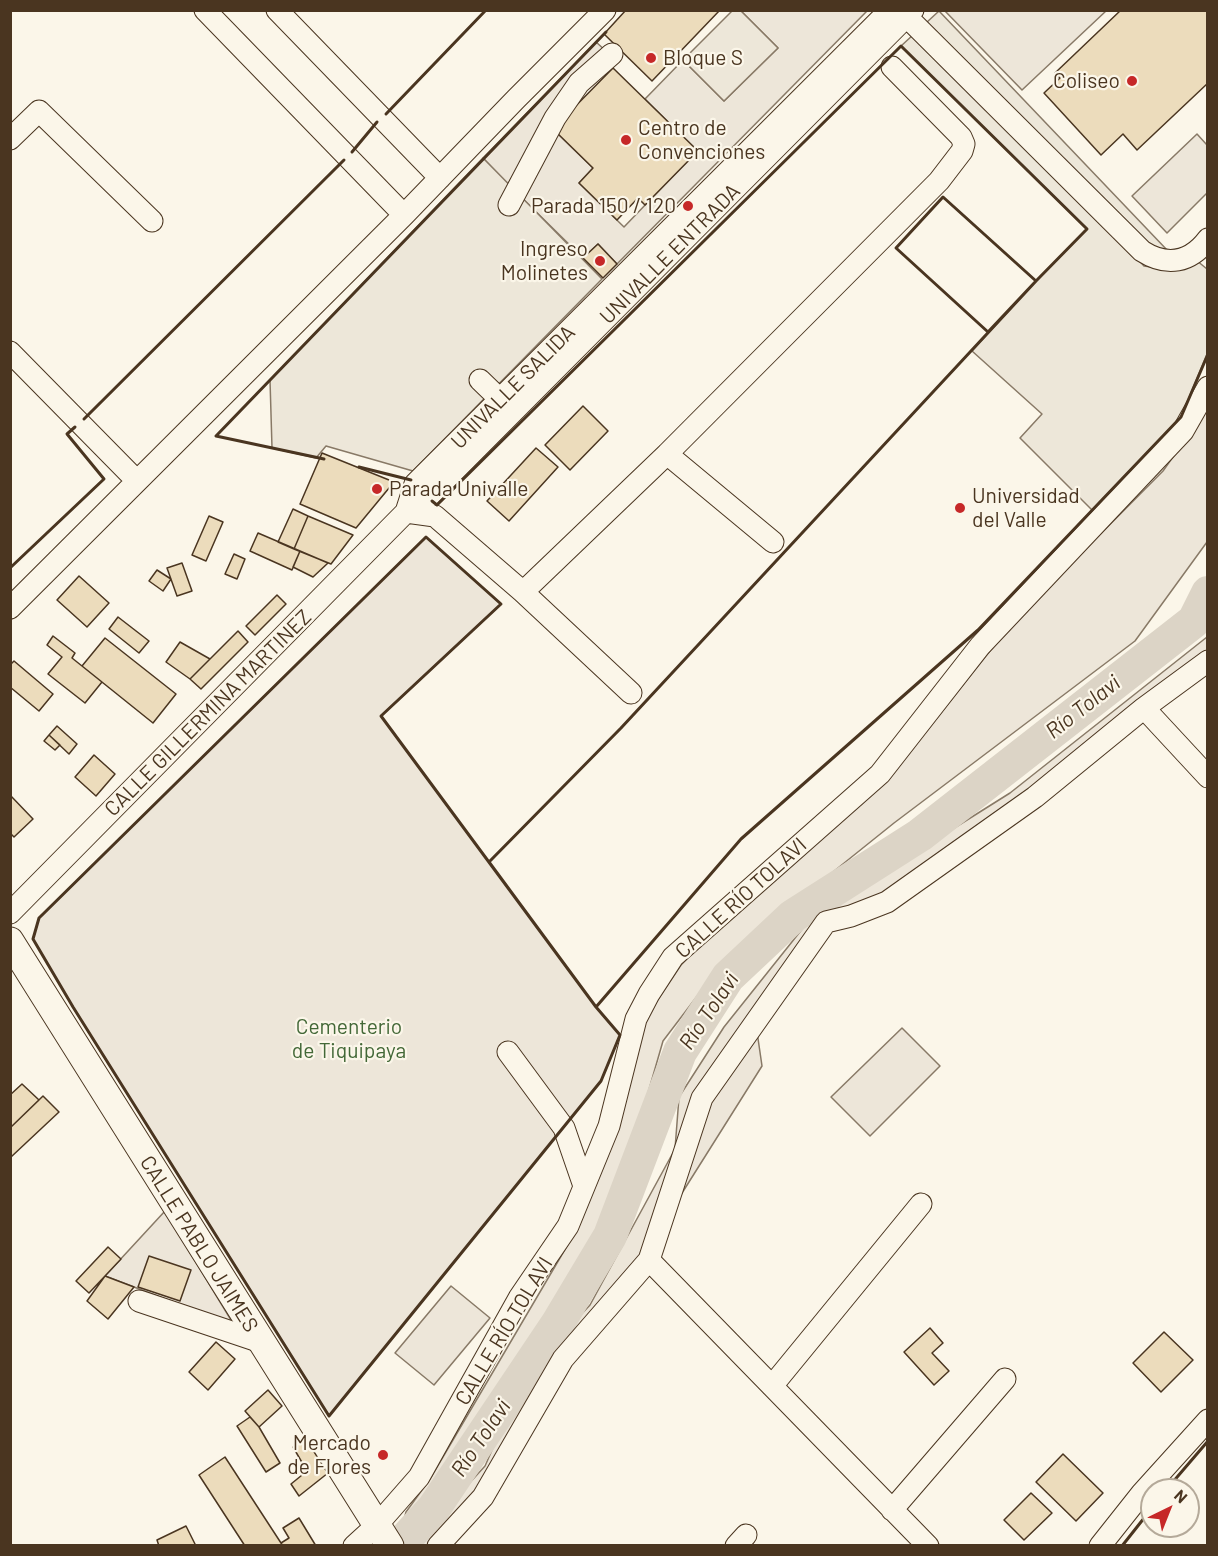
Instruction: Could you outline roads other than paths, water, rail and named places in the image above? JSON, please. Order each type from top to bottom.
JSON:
[{"type":"main road","name":"CALLE PABLO JAIMES","points":[[10,941],[383,1535]]},
{"type":"street","points":[[205,10],[404,215]]},
{"type":"street","points":[[277,10],[440,178]]},
{"type":"street","points":[[10,608],[404,215],[605,10]]},
{"type":"street","points":[[903,13],[1142,251],[1161,260],[1179,261],[1199,251],[1208,239]]},
{"type":"street","name":"UNIVALLE ENTRADA","points":[[506,405],[903,13]]},
{"type":"street","points":[[509,204],[555,118],[579,83],[612,54]]},
{"type":"street","points":[[523,592],[667,454],[872,251],[939,182],[962,151],[964,144],[961,136],[892,67]]},
{"type":"street","points":[[10,139],[39,111],[152,221]]},
{"type":"street","points":[[10,352],[137,481]]},
{"type":"street","points":[[480,380],[506,405]]},
{"type":"street","name":"CALLE RÍO TOLAVI","points":[[354,1545],[383,1535],[419,1477],[519,1298],[568,1226],[609,1126],[636,1019],[649,994],[674,957],[880,774],[981,646],[1184,431],[1208,387]]},
{"type":"street","name":"UNIVALLE SALIDA","points":[[422,490],[506,405]]},
{"type":"street","points":[[667,454],[773,542]]},
{"type":"street","name":"CALLE GILLERMINA MARTINEZ","points":[[10,913],[406,512],[422,490]]},
{"type":"street","points":[[406,512],[435,516],[523,592],[631,693]]},
{"type":"street","points":[[438,1545],[483,1497],[563,1359],[649,1260],[702,1098],[826,922],[851,916],[887,902],[1035,797],[1144,708],[1208,661]]},
{"type":"street","points":[[1144,708],[1208,777]]},
{"type":"street","points":[[508,1052],[564,1128],[584,1186]]},
{"type":"street","points":[[772,1386],[921,1204]]},
{"type":"street","points":[[649,1260],[928,1545]]},
{"type":"street","points":[[139,1300],[261,1342]]},
{"type":"street","points":[[892,1510],[1005,1379]]},
{"type":"street","points":[[1100,1545],[1142,1493],[1208,1420]]},
{"type":"waterway","name":"Río Tolavi","points":[[399,1546],[434,1508],[558,1323],[610,1236],[680,1052],[728,977],[793,916],[920,835],[1194,621],[1208,593]]},
{"type":"place","name":"Bloque S","points":[[651,58]]},
{"type":"place","name":"Coliseo","points":[[1132,81]]},
{"type":"place","name":"Centro de Convenciones","points":[[626,140]]},
{"type":"place","name":"Parada 150 / 120","points":[[688,206]]},
{"type":"place","name":"Ingreso Molinetes","points":[[600,261]]},
{"type":"place","name":"Parada Univalle","points":[[377,489]]},
{"type":"place","name":"Universidad del Valle","points":[[960,508]]},
{"type":"place","name":"Mercado de Flores","points":[[383,1455]]},
{"type":"park label","name":"Cementerio de Tiquipaya","points":[[349,1039]]}]
